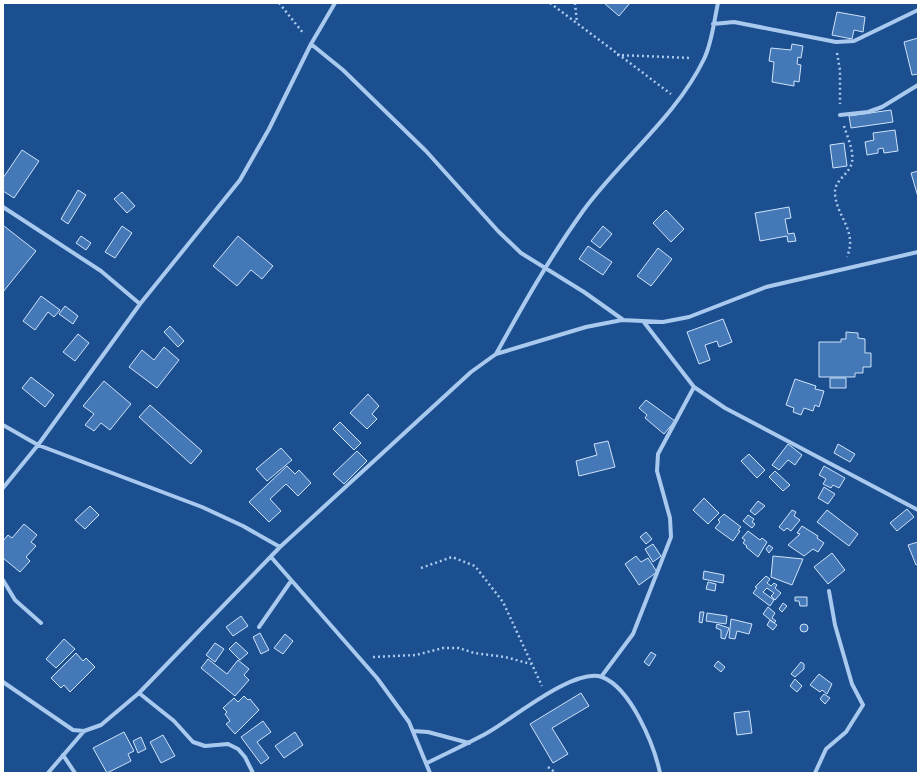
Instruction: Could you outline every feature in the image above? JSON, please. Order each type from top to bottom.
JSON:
[{"type":"street","points":[[3,488],[38,445],[140,304],[240,180],[269,129],[311,44],[335,3]]},
{"type":"street","points":[[496,354],[544,268],[584,210],[646,140],[678,99],[705,58],[718,3]]},
{"type":"street","points":[[713,24],[734,22],[836,42],[854,42],[918,10]]},
{"type":"street","points":[[311,44],[343,70],[426,151],[498,231],[521,253],[584,292],[622,320]]},
{"type":"street","points":[[840,115],[868,112],[882,107],[918,85]]},
{"type":"street","points":[[3,207],[101,271],[140,304]]},
{"type":"street","points":[[3,682],[73,730],[84,731],[100,725],[139,693],[280,547],[455,386],[496,354],[586,327],[622,320],[663,322],[688,316],[766,287],[918,252]]},
{"type":"street","points":[[643,322],[694,387],[725,408],[918,510]]},
{"type":"street","points":[[602,677],[633,634],[671,537],[670,518],[656,471],[658,454],[694,387]]},
{"type":"street","points":[[3,425],[38,445],[202,508],[243,526],[280,547]]},
{"type":"street","points":[[271,557],[359,657],[409,722],[430,773]]},
{"type":"street","points":[[3,580],[15,600],[41,623]]},
{"type":"street","points":[[258,626],[291,581]]},
{"type":"street","points":[[814,773],[826,749],[846,732],[864,706],[852,684],[835,625],[829,591]]},
{"type":"street","points":[[427,763],[488,732],[546,694],[573,682],[589,677],[602,677],[621,690],[633,708],[652,745],[660,773]]},
{"type":"street","points":[[139,693],[174,721],[193,742],[205,746],[228,744],[238,749],[245,757],[253,773]]},
{"type":"street","points":[[48,773],[84,731]]},
{"type":"street","points":[[413,731],[428,732],[469,743]]},
{"type":"street","points":[[63,755],[75,773]]},
{"type":"path","points":[[279,3],[311,44]]},
{"type":"path","points":[[550,3],[617,55],[678,99]]},
{"type":"path","points":[[575,3],[577,24]]},
{"type":"path","points":[[836,42],[840,70],[840,115],[848,139],[852,161],[850,167],[838,183],[835,190],[835,197],[849,229],[851,241],[850,251],[839,271]]},
{"type":"path","points":[[617,55],[705,58]]},
{"type":"path","points":[[421,568],[452,557],[475,566],[503,602],[546,694]]},
{"type":"path","points":[[359,657],[393,657],[444,648],[459,648],[474,653],[505,657],[532,664]]},
{"type":"path","points":[[548,767],[556,773]]},
{"type":"building","points":[[604,3],[630,3],[619,16]]},
{"type":"building","points":[[837,12],[865,17],[863,32],[854,30],[852,39],[832,35]]},
{"type":"building","points":[[918,38],[918,74],[912,75],[904,42]]},
{"type":"building","points":[[792,44],[803,46],[801,58],[798,57],[797,64],[801,65],[799,82],[794,81],[794,86],[772,82],[774,62],[769,61],[771,48],[791,50]]},
{"type":"building","points":[[891,110],[893,122],[851,128],[849,116]]},
{"type":"building","points":[[895,130],[898,151],[884,153],[883,148],[878,149],[878,153],[867,155],[865,142],[874,140],[873,133]]},
{"type":"building","points":[[844,143],[847,166],[833,168],[830,145]]},
{"type":"building","points":[[22,150],[39,161],[14,198],[3,191],[3,178]]},
{"type":"building","points":[[918,171],[918,197],[911,173]]},
{"type":"building","points":[[78,190],[86,195],[68,224],[61,219]]},
{"type":"building","points":[[122,192],[135,206],[127,213],[114,199]]},
{"type":"building","points":[[789,207],[791,218],[785,219],[788,234],[794,233],[796,241],[788,242],[787,236],[760,241],[755,213]]},
{"type":"building","points":[[666,210],[684,229],[671,242],[653,223]]},
{"type":"building","points":[[4,226],[36,251],[3,292],[3,227]]},
{"type":"building","points":[[122,226],[132,233],[115,258],[105,252]]},
{"type":"building","points":[[603,226],[612,234],[600,248],[591,241]]},
{"type":"building","points":[[81,236],[91,243],[86,250],[76,243]]},
{"type":"building","points":[[238,236],[273,266],[262,279],[251,270],[237,286],[213,266]]},
{"type":"building","points":[[588,246],[612,262],[603,275],[579,259]]},
{"type":"building","points":[[658,248],[672,259],[651,286],[637,276]]},
{"type":"building","points":[[41,296],[60,310],[54,317],[48,312],[35,330],[23,321]]},
{"type":"building","points":[[65,306],[78,316],[73,324],[59,314]]},
{"type":"building","points":[[723,319],[732,342],[719,347],[717,341],[705,345],[710,360],[699,364],[687,332]]},
{"type":"building","points":[[170,326],[184,341],[178,347],[164,332]]},
{"type":"building","points":[[846,332],[858,333],[858,338],[865,339],[865,353],[871,353],[871,367],[863,367],[863,373],[855,373],[855,377],[819,377],[819,342],[841,342],[841,339],[846,339]]},
{"type":"building","points":[[78,334],[89,343],[75,361],[63,352]]},
{"type":"building","points":[[164,347],[179,360],[157,388],[129,367],[142,350],[154,360]]},
{"type":"building","points":[[31,377],[54,395],[45,407],[22,388]]},
{"type":"building","points":[[830,378],[846,378],[846,388],[830,388]]},
{"type":"building","points":[[795,379],[816,386],[815,389],[824,391],[819,407],[815,405],[813,411],[804,408],[801,415],[793,412],[794,408],[786,405]]},
{"type":"building","points":[[104,381],[131,404],[110,430],[101,423],[94,431],[85,425],[94,414],[83,406]]},
{"type":"building","points":[[368,394],[379,406],[372,414],[377,419],[367,429],[350,413]]},
{"type":"building","points":[[646,400],[675,421],[664,434],[645,418],[647,415],[639,408]]},
{"type":"building","points":[[150,405],[202,451],[191,464],[139,417]]},
{"type":"building","points":[[340,422],[361,443],[354,450],[333,429]]},
{"type":"building","points":[[608,441],[615,467],[579,476],[576,461],[597,455],[594,444]]},
{"type":"building","points":[[788,444],[802,455],[795,465],[788,460],[779,470],[772,465]]},
{"type":"building","points":[[838,444],[855,454],[850,462],[834,453]]},
{"type":"building","points":[[281,448],[292,460],[267,481],[256,469]]},
{"type":"building","points":[[357,451],[367,461],[344,484],[333,474]]},
{"type":"building","points":[[749,454],[765,470],[757,478],[741,461]]},
{"type":"building","points":[[287,466],[295,474],[299,470],[311,483],[298,496],[286,484],[270,499],[281,511],[269,522],[249,502]]},
{"type":"building","points":[[824,466],[845,478],[839,488],[833,485],[831,488],[823,484],[826,479],[819,475]]},
{"type":"building","points":[[775,471],[790,485],[783,491],[769,477]]},
{"type":"building","points":[[824,487],[835,494],[828,504],[818,498]]},
{"type":"building","points":[[704,498],[719,513],[708,524],[693,510]]},
{"type":"building","points":[[758,501],[765,506],[755,515],[750,511]]},
{"type":"building","points":[[90,506],[99,515],[85,529],[75,520]]},
{"type":"building","points":[[907,509],[914,517],[897,531],[890,523]]},
{"type":"building","points":[[792,510],[796,512],[794,516],[800,520],[791,531],[787,528],[784,531],[779,527]]},
{"type":"building","points":[[827,510],[858,534],[849,546],[817,522]]},
{"type":"building","points":[[724,514],[741,527],[733,541],[715,528],[720,522],[718,520]]},
{"type":"building","points":[[748,515],[754,519],[752,522],[755,524],[752,528],[743,521]]},
{"type":"building","points":[[24,524],[37,535],[31,542],[36,546],[26,557],[30,561],[20,572],[3,558],[3,541],[8,535],[12,538]]},
{"type":"building","points":[[802,526],[818,536],[817,538],[824,543],[818,552],[813,549],[804,556],[788,545],[800,534],[797,533]]},
{"type":"building","points":[[748,531],[760,540],[762,538],[767,542],[758,557],[743,543],[745,540],[742,538]]},
{"type":"building","points":[[646,532],[652,539],[646,544],[640,537]]},
{"type":"building","points":[[918,542],[918,564],[916,565],[908,545]]},
{"type":"building","points":[[653,544],[661,556],[653,562],[645,549]]},
{"type":"building","points":[[769,545],[773,548],[769,553],[766,549]]},
{"type":"building","points":[[832,553],[845,570],[828,584],[814,567]]},
{"type":"building","points":[[636,556],[641,562],[648,558],[657,572],[639,585],[625,564]]},
{"type":"building","points":[[773,556],[803,559],[792,585],[771,577]]},
{"type":"building","points":[[704,571],[724,575],[723,583],[703,579]]},
{"type":"building","points":[[766,576],[770,579],[767,583],[771,586],[774,583],[777,585],[775,588],[781,593],[775,600],[771,596],[774,593],[767,588],[763,592],[774,600],[770,606],[753,593],[757,588],[755,587]]},
{"type":"building","points":[[708,582],[716,584],[715,591],[706,589]]},
{"type":"building","points":[[795,597],[807,597],[807,606],[800,606],[799,601],[795,601]]},
{"type":"building","points":[[783,603],[787,606],[782,612],[779,609]]},
{"type":"building","points":[[768,607],[775,613],[772,618],[776,621],[774,623],[763,614]]},
{"type":"building","points":[[700,612],[704,612],[702,623],[699,622]]},
{"type":"building","points":[[707,613],[727,616],[726,624],[706,621]]},
{"type":"building","points":[[241,616],[248,626],[233,636],[226,627]]},
{"type":"building","points":[[731,619],[752,624],[749,634],[737,631],[735,639],[729,638]]},
{"type":"building","points":[[770,620],[777,625],[773,630],[767,625]]},
{"type":"building","points":[[717,624],[729,628],[725,639],[721,638],[721,630],[716,628]]},
{"type":"building","points":[[802,624],[806,624],[808,628],[806,632],[802,632],[800,630],[800,626]]},
{"type":"building","points":[[260,633],[269,650],[261,654],[253,637]]},
{"type":"building","points":[[285,634],[293,641],[283,654],[274,648]]},
{"type":"building","points":[[64,639],[75,649],[56,668],[46,659]]},
{"type":"building","points":[[236,642],[248,653],[240,660],[229,649]]},
{"type":"building","points":[[215,643],[224,649],[215,662],[206,655]]},
{"type":"building","points":[[651,652],[656,655],[649,666],[644,662]]},
{"type":"building","points":[[76,653],[83,661],[86,658],[95,667],[70,692],[64,685],[61,688],[51,678]]},
{"type":"building","points":[[208,659],[227,674],[238,660],[249,669],[244,675],[249,680],[235,696],[201,668]]},
{"type":"building","points":[[718,661],[725,667],[721,672],[714,666]]},
{"type":"building","points":[[801,662],[804,664],[804,669],[795,677],[791,674]]},
{"type":"building","points":[[819,674],[832,684],[827,694],[822,690],[820,692],[810,685]]},
{"type":"building","points":[[795,679],[802,686],[797,692],[790,686]]},
{"type":"building","points":[[581,693],[589,706],[552,728],[568,754],[553,763],[530,724]]},
{"type":"building","points":[[824,694],[830,698],[825,704],[820,699]]},
{"type":"building","points":[[244,696],[248,700],[250,699],[259,710],[235,734],[226,724],[230,721],[225,714],[227,712],[223,708],[234,698],[238,702]]},
{"type":"building","points":[[749,711],[752,733],[737,735],[734,713]]},
{"type":"building","points":[[263,721],[271,732],[257,742],[269,758],[261,764],[241,737]]},
{"type":"building","points":[[124,732],[134,751],[128,754],[131,761],[107,773],[93,748]]},
{"type":"building","points":[[295,732],[303,745],[284,758],[275,746]]},
{"type":"building","points":[[163,735],[175,756],[161,763],[150,742]]},
{"type":"building","points":[[141,737],[146,749],[138,753],[133,741]]}]
